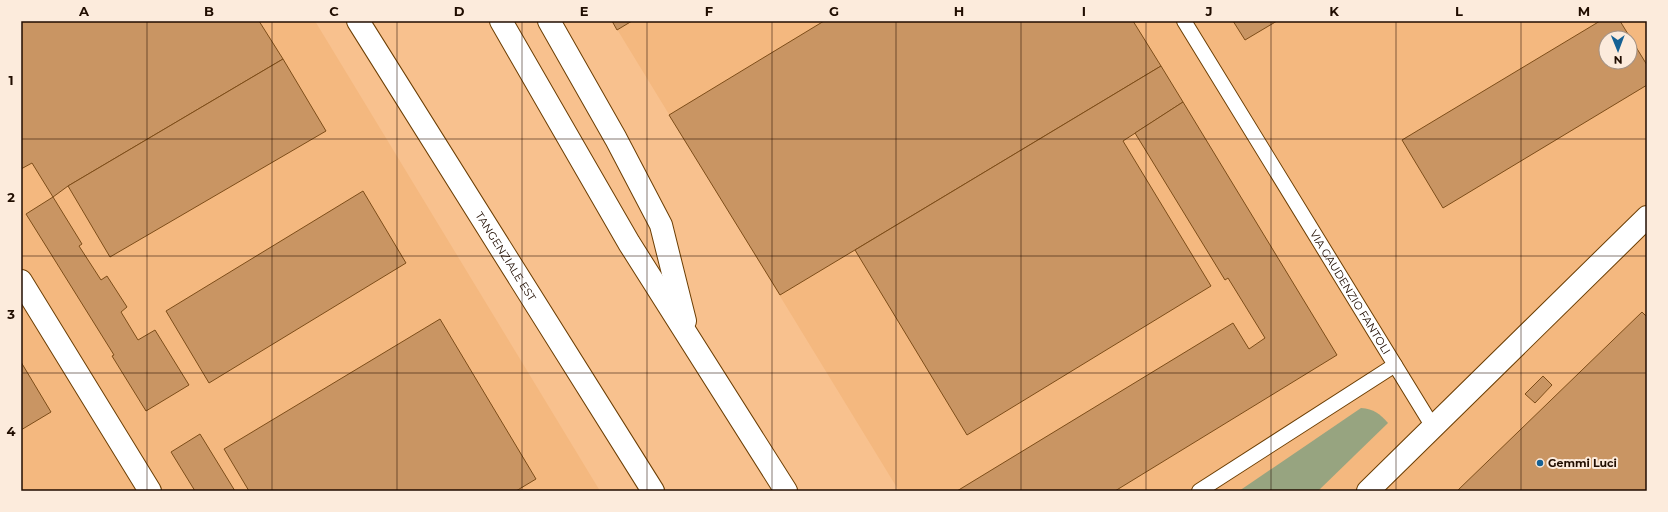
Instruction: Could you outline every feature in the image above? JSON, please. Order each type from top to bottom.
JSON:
[{"type":"main road","name":"TANGENZIALE EST","points":[[358,21],[653,491]]},
{"type":"main road","points":[[501,21],[628,243],[786,491]]},
{"type":"main road","points":[[549,21],[616,139],[661,225],[690,340]]},
{"type":"main road","points":[[1368,491],[1644,226]]},
{"type":"main road","points":[[21,281],[150,491]]},
{"type":"lane","name":"VIA GAUDENZIO FANTOLI","points":[[1184,21],[1395,365],[1199,491]]},
{"type":"lane","points":[[1395,365],[1433,427]]},
{"type":"shaded area","points":[[21,21],[315,21],[600,491],[21,491]]},
{"type":"shaded area","points":[[612,21],[1647,21],[1647,491],[899,491]]},
{"type":"green space","points":[[1361,408],[1376,412],[1388,423],[1318,491],[1239,491]]},
{"type":"building","points":[[21,21],[259,21],[283,59],[68,186],[53,197],[32,163],[21,169]]},
{"type":"building","points":[[612,21],[632,21],[617,30]]},
{"type":"building","points":[[824,21],[1133,21],[1161,66],[780,295],[669,115]]},
{"type":"building","points":[[1233,21],[1277,21],[1245,40]]},
{"type":"building","points":[[1600,21],[1620,21],[1626,30],[1598,30],[1598,70],[1638,70],[1638,50],[1647,65],[1647,85],[1443,208],[1402,140]]},
{"type":"building","points":[[283,59],[326,131],[110,257],[68,186]]},
{"type":"building","points":[[1161,66],[1183,102],[1123,141],[1211,286],[967,435],[855,250]]},
{"type":"building","points":[[1183,102],[1337,355],[1115,491],[957,491],[1233,323],[1249,349],[1265,338],[1228,278],[1225,280],[1135,133]]},
{"type":"building","points":[[363,191],[406,263],[209,383],[166,311]]},
{"type":"building","points":[[53,197],[82,244],[79,246],[101,280],[107,276],[127,307],[121,312],[138,340],[155,330],[189,385],[146,411],[112,356],[114,355],[26,214]]},
{"type":"building","points":[[1642,312],[1647,317],[1647,491],[1457,491]]},
{"type":"building","points":[[440,319],[536,479],[516,491],[249,491],[224,449]]},
{"type":"building","points":[[21,362],[51,412],[21,430]]},
{"type":"building","points":[[1543,376],[1552,385],[1535,403],[1525,394]]},
{"type":"building","points":[[200,434],[235,491],[195,491],[171,452]]},
{"type":"place","name":"Gemmi Luci","points":[[1540,463]]}]
